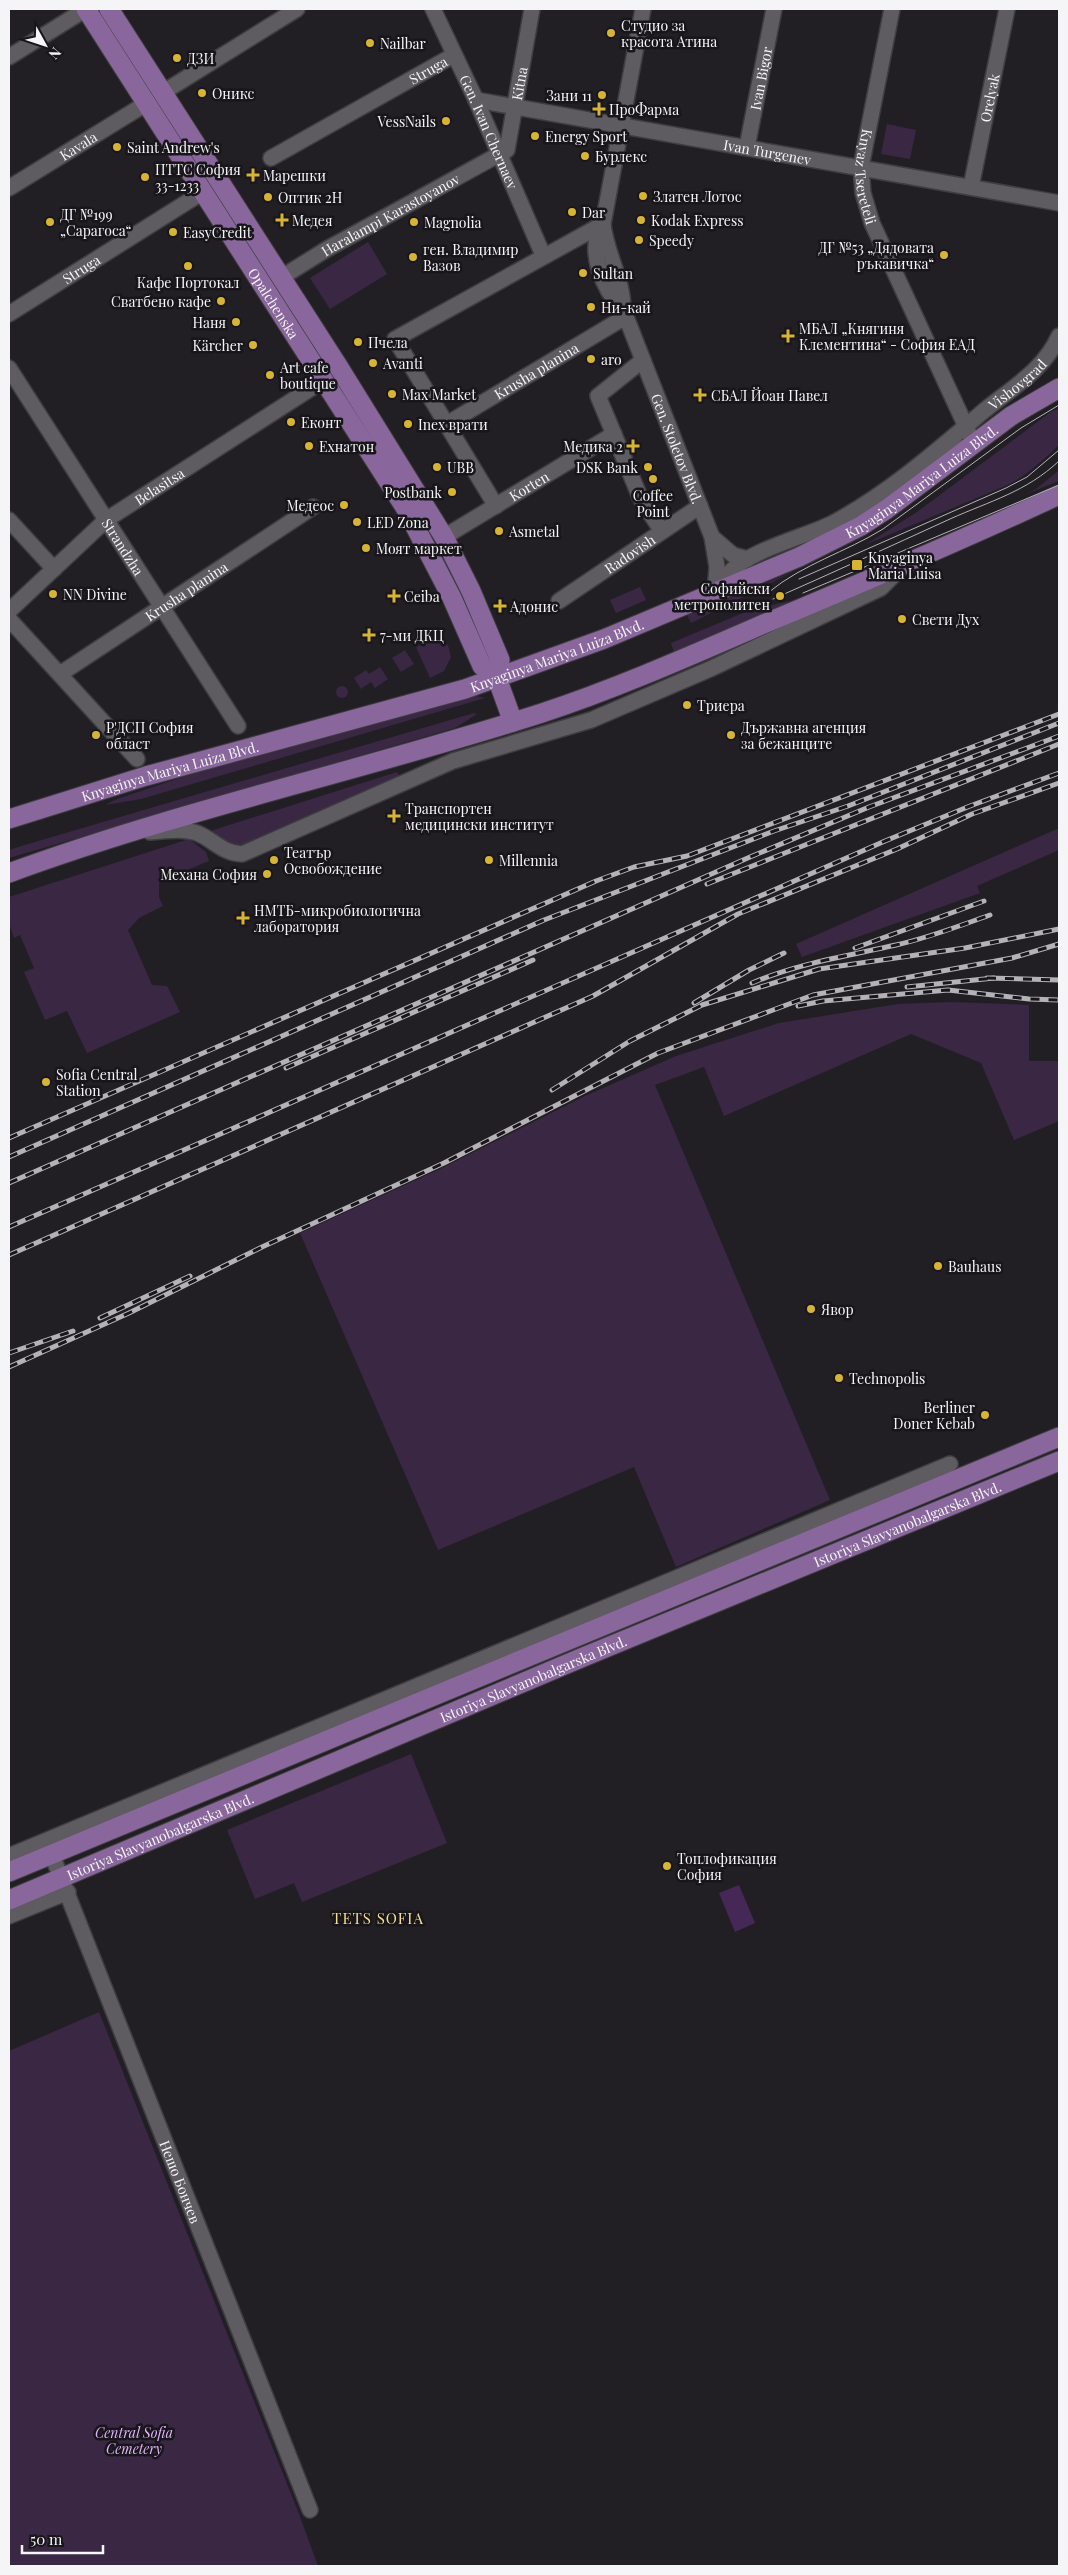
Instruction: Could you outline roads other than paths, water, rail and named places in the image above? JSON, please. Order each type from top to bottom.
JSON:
[{"type":"main road","name":"Opalchenska","points":[[86,9],[406,508],[452,598],[482,666],[497,678],[514,722]]},
{"type":"main road","name":"Opalchenska","points":[[109,9],[282,277],[444,537],[471,591],[500,660],[497,678]]},
{"type":"main road","name":"Knyaginya Mariya Luiza Blvd.","points":[[9,820],[146,776],[422,701],[497,678],[604,639],[799,557],[861,526],[970,436],[1012,416],[1059,388]]},
{"type":"main road","points":[[9,873],[126,834],[514,722],[610,689],[906,564],[1059,495]]},
{"type":"main road","name":"Istoriya Slavyanobalgarska Blvd.","points":[[9,1872],[1059,1437]]},
{"type":"main road","name":"Istoriya Slavyanobalgarska Blvd.","points":[[9,1900],[65,1885],[581,1658],[1059,1461]]},
{"type":"street","points":[[9,57],[86,9]]},
{"type":"street","points":[[162,93],[297,9]]},
{"type":"street","name":"Gen. Ivan Chernaev","points":[[433,9],[476,100],[543,255]]},
{"type":"street","name":"Kitna","points":[[500,155],[507,150],[532,9]]},
{"type":"street","name":"Gen. Stoletov Blvd.","points":[[643,9],[603,224],[596,235],[594,246],[598,262],[613,299],[624,313],[712,537],[717,567],[715,592]]},
{"type":"street","name":"Ivan Bigor","points":[[747,147],[774,9]]},
{"type":"street","name":"Knyaz Tsereteli","points":[[892,9],[861,166],[866,209],[970,436]]},
{"type":"street","name":"Orelyak","points":[[971,186],[1006,9]]},
{"type":"street","name":"Struga","points":[[271,158],[454,55]]},
{"type":"street","name":"Ivan Turgenev","points":[[476,100],[861,166],[1059,203]]},
{"type":"street","name":"Kavala","points":[[9,188],[146,103]]},
{"type":"street","name":"Haralampi Karastoyanov","points":[[282,277],[327,249],[500,155]]},
{"type":"street","name":"Struga","points":[[9,314],[203,192]]},
{"type":"street","points":[[496,506],[395,339],[543,255],[603,224]]},
{"type":"street","name":"Krusha planina","points":[[447,424],[624,313]]},
{"type":"street","name":"Vishovgrad","points":[[970,436],[1046,359],[1059,336]]},
{"type":"street","points":[[643,360],[598,396],[641,499],[662,531]]},
{"type":"street","name":"Strandzha","points":[[9,368],[238,726]]},
{"type":"street","name":"Belasitsa","points":[[9,611],[106,520],[324,380]]},
{"type":"street","name":"Korten","points":[[444,537],[614,434]]},
{"type":"street","points":[[715,592],[731,571],[748,559],[831,524],[884,491],[926,460],[970,436]]},
{"type":"street","name":"Radovish","points":[[559,601],[700,506]]},
{"type":"street","name":"Krusha planina","points":[[60,674],[313,507]]},
{"type":"street","points":[[9,520],[54,569]]},
{"type":"street","points":[[712,537],[733,555],[748,559]]},
{"type":"street","points":[[126,834],[178,830],[192,832],[231,854],[242,854],[453,761],[591,720],[700,673],[881,588],[906,564]]},
{"type":"street","points":[[9,619],[137,760]]},
{"type":"street","points":[[9,1856],[950,1464]]},
{"type":"street","name":"Нешо Бончев","points":[[52,1854],[298,2459],[310,2510]]},
{"type":"street","name":"Istoriya Slavyanobalgarska Blvd.","points":[[9,1916],[65,1885]]},
{"type":"tram line","points":[[769,592],[810,566],[883,529],[1021,428],[1059,405]]},
{"type":"tram line","points":[[799,579],[1006,488],[1027,477],[1059,450]]},
{"type":"tram line","points":[[773,599],[1007,495],[1034,481],[1059,461]]},
{"type":"tram line","points":[[803,593],[1059,485]]},
{"type":"railway","points":[[9,1138],[596,881],[634,867],[687,856],[1059,714]]},
{"type":"railway","points":[[9,1157],[544,920],[774,831],[848,806],[1059,723]]},
{"type":"railway","points":[[9,1183],[750,857],[869,807],[1059,736]]},
{"type":"railway","points":[[707,884],[1059,744]]},
{"type":"railway","points":[[9,1227],[885,841],[970,806],[1059,773]]},
{"type":"railway","points":[[9,1255],[593,996],[738,914],[897,849],[972,814],[1059,783]]},
{"type":"railway","points":[[855,948],[984,901]]},
{"type":"railway","points":[[752,983],[805,965],[920,939],[990,915]]},
{"type":"railway","points":[[552,1090],[630,1041],[702,1005],[819,969],[965,948],[1059,929]]},
{"type":"railway","points":[[9,1367],[129,1313],[262,1247],[444,1163],[658,1053],[813,995],[1012,958],[1059,944]]},
{"type":"railway","points":[[694,1003],[749,970],[784,953]]},
{"type":"railway","points":[[286,1068],[533,960]]},
{"type":"railway","points":[[987,978],[1059,980]]},
{"type":"railway","points":[[907,987],[994,978]]},
{"type":"railway","points":[[798,1006],[823,1001],[948,990],[1029,999],[1059,1000]]},
{"type":"railway","points":[[100,1318],[190,1276]]},
{"type":"railway","points":[[9,1353],[73,1331]]},
{"type":"place","name":"Студио за красота Атина","points":[[611,33]]},
{"type":"place","name":"Nailbar","points":[[370,43]]},
{"type":"place","name":"ДЗИ","points":[[177,58]]},
{"type":"place","name":"Оникс","points":[[202,93]]},
{"type":"place","name":"Зани 11","points":[[602,95]]},
{"type":"place","name":"ПроФарма","points":[[599,109]]},
{"type":"place","name":"VessNails","points":[[446,121]]},
{"type":"place","name":"Energy Sport","points":[[535,136]]},
{"type":"place","name":"Saint Andrew's","points":[[117,147]]},
{"type":"place","name":"Бурлекс","points":[[585,156]]},
{"type":"place","name":"Марешки","points":[[253,175]]},
{"type":"place","name":"ПТТС София 33-1233","points":[[145,177]]},
{"type":"place","name":"Златен Лотос","points":[[643,196]]},
{"type":"place","name":"Оптик 2Н","points":[[268,197]]},
{"type":"place","name":"Dar","points":[[572,212]]},
{"type":"place","name":"Медея","points":[[282,220]]},
{"type":"place","name":"Kodak Express","points":[[641,220]]},
{"type":"place","name":"ДГ №199 „Сарагоса“","points":[[50,222]]},
{"type":"place","name":"Magnolia","points":[[414,222]]},
{"type":"place","name":"EasyCredit","points":[[173,232]]},
{"type":"place","name":"Speedy","points":[[639,240]]},
{"type":"place","name":"ДГ №53 „Дядовата ръкавичка“","points":[[944,255]]},
{"type":"place","name":"ген. Владимир Вазов","points":[[413,257]]},
{"type":"place","name":"Кафе Портокал","points":[[188,266]]},
{"type":"place","name":"Sultan","points":[[583,273]]},
{"type":"place","name":"Сватбено кафе","points":[[221,301]]},
{"type":"place","name":"Ни-кай","points":[[591,307]]},
{"type":"place","name":"Наня","points":[[236,322]]},
{"type":"place","name":"МБАЛ „Княгиня Клементина“ - София ЕАД","points":[[788,336]]},
{"type":"place","name":"Пчела","points":[[358,342]]},
{"type":"place","name":"Kärcher","points":[[253,345]]},
{"type":"place","name":"aro","points":[[591,359]]},
{"type":"place","name":"Avanti","points":[[373,363]]},
{"type":"place","name":"Art cafe boutique","points":[[270,375]]},
{"type":"place","name":"Max Market","points":[[392,394]]},
{"type":"place","name":"СБАЛ Йоан Павел","points":[[700,395]]},
{"type":"place","name":"Еконт","points":[[291,422]]},
{"type":"place","name":"Inex врати","points":[[408,424]]},
{"type":"place","name":"Ехнатон","points":[[309,446]]},
{"type":"place","name":"Медика 2","points":[[633,446]]},
{"type":"place","name":"UBB","points":[[437,467]]},
{"type":"place","name":"DSK Bank","points":[[648,467]]},
{"type":"place","name":"Coffee Point","points":[[653,479]]},
{"type":"place","name":"Postbank","points":[[452,492]]},
{"type":"place","name":"Медеос","points":[[344,505]]},
{"type":"place","name":"LED Zona","points":[[357,522]]},
{"type":"place","name":"Asmetal","points":[[499,531]]},
{"type":"place","name":"Моят маркет","points":[[366,548]]},
{"type":"place","name":"Knyaginya Maria Luisa","points":[[857,565]]},
{"type":"place","name":"NN Divine","points":[[53,594]]},
{"type":"place","name":"Ceiba","points":[[394,596]]},
{"type":"place","name":"Софийски метрополитен","points":[[780,596]]},
{"type":"place","name":"Адонис","points":[[500,606]]},
{"type":"place","name":"Свети Дух","points":[[902,619]]},
{"type":"place","name":"7-ми ДКЦ","points":[[369,635]]},
{"type":"place","name":"Триера","points":[[687,705]]},
{"type":"place","name":"Р'ДСП София област","points":[[96,735]]},
{"type":"place","name":"Държавна агенция за бежанците","points":[[731,735]]},
{"type":"place","name":"Транспортен медицински институт","points":[[394,816]]},
{"type":"place","name":"Театър Освобождение","points":[[274,860]]},
{"type":"place","name":"Millennia","points":[[489,860]]},
{"type":"place","name":"Механа София","points":[[267,874]]},
{"type":"place","name":"НМТБ-микробиологична лаборатория","points":[[243,918]]},
{"type":"place","name":"Sofia Central Station","points":[[46,1082]]},
{"type":"place","name":"Bauhaus","points":[[938,1266]]},
{"type":"place","name":"Явор","points":[[811,1309]]},
{"type":"place","name":"Technopolis","points":[[839,1378]]},
{"type":"place","name":"Berliner Doner Kebab","points":[[985,1415]]},
{"type":"place","name":"Топлофикация София","points":[[667,1866]]},
{"type":"district","name":"TETS SOFIA","points":[[378,1918]]},
{"type":"park label","name":"Central Sofia Cemetery","points":[[134,2440]]}]
